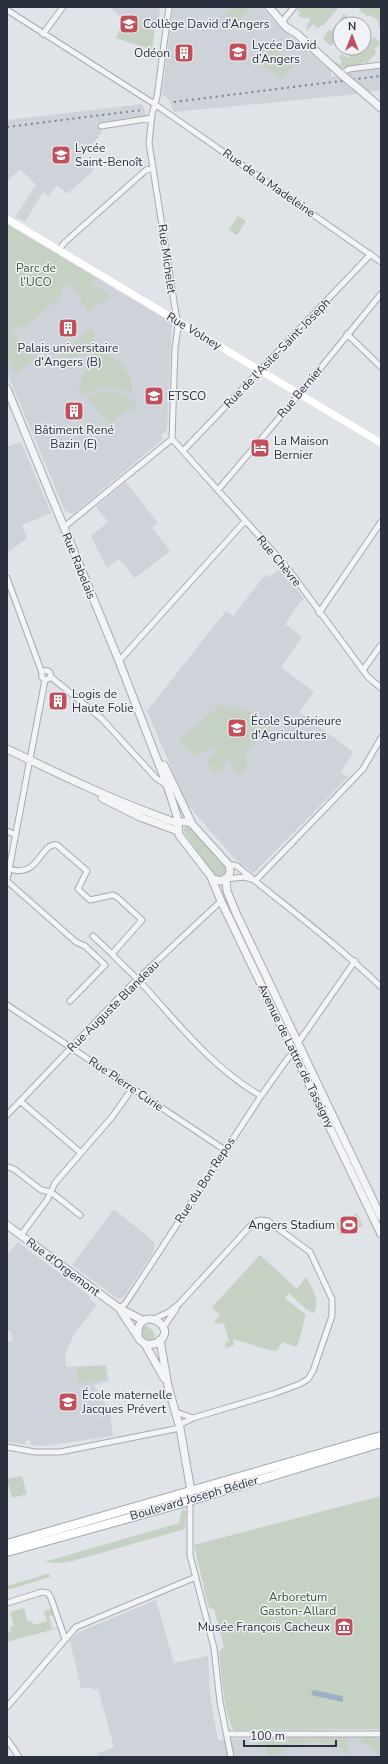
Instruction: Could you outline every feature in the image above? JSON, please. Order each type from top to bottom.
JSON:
[{"type":"main road","name":"Rue Volney","points":[[7,219],[381,443]]},
{"type":"main road","name":"Boulevard Joseph Bédier","points":[[7,1544],[381,1436]]},
{"type":"main road","name":"Boulevard Joseph Bédier","points":[[7,1552],[381,1444]]},
{"type":"street","points":[[43,34],[63,7]]},
{"type":"street","name":"Rue Michelet","points":[[169,7],[156,105],[152,118],[150,143],[178,328],[175,348],[172,438]]},
{"type":"street","points":[[269,7],[281,23],[297,34],[381,108]]},
{"type":"street","points":[[281,23],[294,7]]},
{"type":"street","name":"Rue de la Madeleine","points":[[7,10],[156,105],[381,262]]},
{"type":"street","points":[[340,73],[349,69],[381,65]]},
{"type":"street","points":[[101,126],[152,118]]},
{"type":"street","points":[[59,250],[64,243],[146,170],[153,168]]},
{"type":"street","name":"Rue de l'Asile-Saint-Joseph","points":[[183,451],[371,254]]},
{"type":"street","name":"Rue Bernier","points":[[218,490],[381,294]]},
{"type":"street","points":[[348,334],[381,366]]},
{"type":"street","name":"Rue Rabelais","points":[[7,389],[9,402],[64,527],[119,661],[151,742],[179,822]]},
{"type":"street","points":[[64,527],[172,438]]},
{"type":"street","name":"Rue Chèvre","points":[[172,438],[287,567],[368,677],[381,688]]},
{"type":"street","points":[[119,661],[245,521]]},
{"type":"street","points":[[319,612],[381,522]]},
{"type":"street","points":[[7,578],[42,676],[45,680],[7,880],[76,942],[85,946],[105,965],[70,1002]]},
{"type":"street","points":[[363,670],[381,645]]},
{"type":"street","points":[[42,673],[48,671],[50,672],[51,677],[102,719],[152,774],[167,785]]},
{"type":"street","points":[[45,680],[48,680],[51,677]]},
{"type":"street","points":[[254,880],[363,769],[381,738]]},
{"type":"street","name":"Rue Rabelais","points":[[151,742],[157,748],[192,824],[228,864]]},
{"type":"street","points":[[7,749],[93,790],[160,817],[192,824]]},
{"type":"street","points":[[152,774],[160,774],[161,769]]},
{"type":"street","name":"Rue Rabelais","points":[[167,785],[179,797]]},
{"type":"street","points":[[93,790],[101,797],[129,811],[178,831],[179,822]]},
{"type":"street","points":[[7,831],[16,835]]},
{"type":"street","name":"Avenue de Lattre de Tassigny","points":[[178,831],[211,877],[221,901],[381,1234]]},
{"type":"street","points":[[10,869],[19,872],[27,870],[49,846],[58,846],[86,871],[78,889],[86,897],[90,900],[113,895],[118,897],[142,920],[112,954]]},
{"type":"street","points":[[228,864],[237,866],[354,961],[381,987]]},
{"type":"street","name":"Avenue de Lattre de Tassigny","points":[[228,864],[230,872],[226,879],[227,891],[236,912],[381,1217]]},
{"type":"street","points":[[211,877],[218,881],[244,877],[254,880]]},
{"type":"street","name":"Rue Auguste Blandeau","points":[[7,1115],[128,988],[221,901]]},
{"type":"street","points":[[93,936],[138,980],[219,1067],[242,1085],[261,1096]]},
{"type":"street","points":[[297,1041],[300,1040],[354,961]]},
{"type":"street","name":"Rue Pierre Curie","points":[[7,1005],[225,1150]]},
{"type":"street","name":"Rue du Bon Repos","points":[[119,1308],[125,1304],[261,1096],[288,1058],[294,1053]]},
{"type":"street","points":[[21,1235],[55,1184],[112,1117],[132,1089]]},
{"type":"street","points":[[20,1101],[81,1153]]},
{"type":"street","points":[[8,1167],[14,1169],[41,1190],[51,1192],[80,1215]]},
{"type":"street","points":[[7,1448],[35,1452],[60,1452],[180,1427],[193,1418],[300,1384],[308,1379],[313,1371],[332,1316],[332,1299],[310,1252],[268,1221],[260,1220],[253,1223],[179,1304],[163,1328],[160,1323],[154,1319]]},
{"type":"street","name":"Rue d'Orgemont","points":[[7,1225],[119,1308],[144,1320]]},
{"type":"street","points":[[138,1334],[138,1328],[144,1320],[154,1319],[169,1312],[179,1304]]},
{"type":"street","name":"Rue d'Orgemont","points":[[119,1308],[138,1334],[140,1340],[145,1344],[168,1386]]},
{"type":"street","name":"Rue d'Orgemont","points":[[163,1328],[163,1335],[160,1340],[168,1386],[180,1427],[191,1491],[190,1554],[214,1648],[220,1702],[231,1757]]},
{"type":"street","points":[[145,1344],[153,1345],[160,1340]]},
{"type":"street","points":[[176,1412],[193,1418]]},
{"type":"street","points":[[7,1707],[71,1631],[83,1623],[196,1577]]},
{"type":"street","points":[[7,1602],[42,1592],[48,1593],[65,1639]]},
{"type":"street","points":[[226,1734],[381,1734]]},
{"type":"street","points":[[7,1739],[19,1757]]},
{"type":"shaded area","name":"Collège David d’Angers","points":[[113,7],[160,7],[158,28],[136,22],[130,43],[116,38],[125,20],[111,9]]},
{"type":"shaded area","name":"Lycée David d’Angers","points":[[173,7],[262,7],[276,24],[331,71],[331,77],[336,76],[357,94],[174,112],[168,98],[162,95]]},
{"type":"shaded area","points":[[381,67],[381,90],[369,92],[348,75],[348,72]]},
{"type":"shaded area","points":[[142,104],[147,116],[96,123],[102,132],[81,159],[94,170],[67,194],[57,185],[48,197],[43,192],[25,222],[15,217],[36,185],[20,169],[7,181],[7,120]]},
{"type":"shaded area","points":[[7,224],[172,323],[167,430],[161,435],[162,440],[73,514],[65,511],[7,373]]},
{"type":"shaded area","points":[[21,442],[51,513],[22,525],[27,538],[7,553],[7,447]]},
{"type":"shaded area","points":[[126,482],[158,523],[152,528],[170,551],[135,578],[119,559],[107,568],[91,536],[108,522],[96,507]]},
{"type":"shaded area","name":"École Supérieure d'Agricultures","points":[[281,568],[304,599],[300,602],[285,624],[302,637],[281,667],[314,692],[299,712],[353,752],[341,772],[348,777],[254,873],[235,859],[187,804],[147,711],[226,611],[233,616],[266,574],[269,577]]},
{"type":"shaded area","points":[[114,1209],[154,1242],[154,1251],[123,1298],[118,1299],[72,1265]]},
{"type":"shaded area","points":[[18,1242],[91,1297],[89,1299],[97,1305],[75,1333],[65,1353],[66,1367],[106,1365],[109,1381],[94,1385],[110,1412],[113,1436],[44,1446],[31,1445],[31,1441],[26,1440],[25,1445],[7,1441],[7,1342],[12,1341],[11,1331],[7,1331],[7,1255]]},
{"type":"shaded area","points":[[156,1600],[174,1663],[208,1656],[210,1695],[218,1740],[258,1738],[381,1737],[381,1757],[98,1757],[97,1754],[114,1747],[98,1689],[93,1690],[90,1687],[81,1689],[70,1640],[79,1632]]},
{"type":"green space","points":[[230,7],[253,7],[251,9],[249,8],[238,24],[225,15]]},
{"type":"green space","points":[[300,7],[312,7],[315,9],[319,7],[339,7],[323,26],[321,25],[318,28],[313,24],[307,30],[306,29],[310,19],[308,17],[306,19],[298,16],[300,13],[297,10]]},
{"type":"green space","points":[[358,7],[381,7],[381,28],[378,26],[379,21],[377,19],[369,15],[366,16],[366,14],[361,12]]},
{"type":"green space","points":[[126,16],[137,20],[136,22],[155,27],[152,50],[116,38]]},
{"type":"green space","points":[[329,29],[331,31],[332,30],[331,46],[323,39]]},
{"type":"green space","points":[[374,37],[381,43],[374,50],[377,52],[367,63],[364,62],[359,65],[341,68],[335,63],[336,62],[340,65],[342,61],[339,58],[340,56],[348,58],[350,56],[372,56],[372,40]]},
{"type":"green space","points":[[271,46],[294,63],[282,79],[259,63]]},
{"type":"green space","points":[[238,216],[246,221],[237,235],[229,230]]},
{"type":"green space","name":"Parc de l’UCO","points":[[7,224],[97,278],[92,282],[93,285],[107,293],[108,297],[89,312],[79,300],[81,298],[69,284],[60,291],[63,294],[22,330],[19,326],[11,333],[33,357],[35,355],[36,357],[18,373],[14,372],[7,357]]},
{"type":"green space","points":[[92,328],[95,337],[90,351],[76,357],[58,357]]},
{"type":"green space","points":[[101,350],[107,352],[118,361],[128,373],[131,380],[132,392],[102,387],[85,395],[78,387],[81,383],[89,360],[96,352]]},
{"type":"green space","points":[[54,360],[82,360],[84,363],[82,367],[76,364],[73,371],[66,366],[62,369]]},
{"type":"green space","points":[[102,392],[112,392],[128,396],[137,407],[123,413],[110,424],[88,399]]},
{"type":"green space","points":[[220,705],[247,711],[258,717],[264,731],[245,754],[247,768],[237,774],[228,760],[224,761],[225,770],[211,773],[208,760],[215,751],[212,748],[193,756],[179,740]]},
{"type":"green space","points":[[186,827],[190,828],[225,867],[225,875],[219,878],[214,875],[184,832]]},
{"type":"green space","name":"Angers Stadium","points":[[357,1213],[363,1226],[340,1235],[336,1223]]},
{"type":"green space","points":[[260,1255],[297,1289],[306,1277],[313,1290],[316,1299],[316,1308],[314,1313],[307,1310],[289,1293],[285,1298],[306,1315],[297,1347],[282,1342],[277,1351],[260,1348],[233,1339],[234,1345],[226,1348],[225,1343],[229,1341],[224,1324],[215,1323],[214,1321],[220,1315],[212,1307]]},
{"type":"green space","points":[[142,1325],[152,1330],[155,1335],[155,1341],[149,1343],[141,1337]]},
{"type":"green space","points":[[105,1366],[106,1380],[78,1383],[77,1368]]},
{"type":"green space","points":[[22,1476],[27,1494],[12,1498],[7,1479]]},
{"type":"green space","name":"Arboretum Gaston-Allard","points":[[381,1496],[381,1729],[234,1730],[225,1704],[222,1680],[219,1651],[224,1647],[214,1609],[210,1609],[208,1605],[194,1545]]},
{"type":"green space","points":[[182,1509],[186,1511],[185,1529],[73,1561],[60,1563],[44,1562],[179,1523]]},
{"type":"green space","points":[[49,1574],[50,1577],[7,1590],[7,1586]]},
{"type":"green space","points":[[24,1608],[28,1622],[32,1621],[33,1625],[47,1621],[44,1611],[52,1609],[54,1615],[49,1616],[52,1628],[58,1628],[7,1642],[7,1632],[11,1631],[10,1627],[14,1626],[10,1612]]},
{"type":"green space","points":[[347,1737],[353,1740],[349,1740],[346,1747],[350,1750],[348,1753],[343,1752],[344,1748],[317,1742],[300,1744],[292,1747],[276,1755],[277,1757],[271,1757],[258,1738]]},
{"type":"green space","points":[[362,1737],[381,1737],[381,1755],[360,1741]]},
{"type":"water","points":[[313,1690],[343,1696],[343,1702],[311,1695]]},
{"type":"railway","points":[[174,102],[381,76]]},
{"type":"railway","points":[[7,127],[143,110]]},
{"type":"place","name":"Collège David d’Angers","points":[[129,24]]},
{"type":"place","name":"Lycée David d’Angers","points":[[238,52]]},
{"type":"place","name":"Odéon","points":[[184,53]]},
{"type":"place","name":"Lycée Saint-Benoît","points":[[61,155]]},
{"type":"place","name":"Palais universitaire d'Angers (B)","points":[[68,328]]},
{"type":"place","name":"ETSCO","points":[[154,396]]},
{"type":"place","name":"Bâtiment René Bazin (E)","points":[[74,411]]},
{"type":"place","name":"La Maison Bernier","points":[[260,448]]},
{"type":"place","name":"Logis de Haute Folie","points":[[58,701]]},
{"type":"place","name":"École Supérieure d'Agricultures","points":[[237,728]]},
{"type":"place","name":"Angers Stadium","points":[[349,1225]]},
{"type":"place","name":"École maternelle Jacques Prévert","points":[[68,1402]]},
{"type":"place","name":"Musée François Cacheux","points":[[344,1627]]}]
